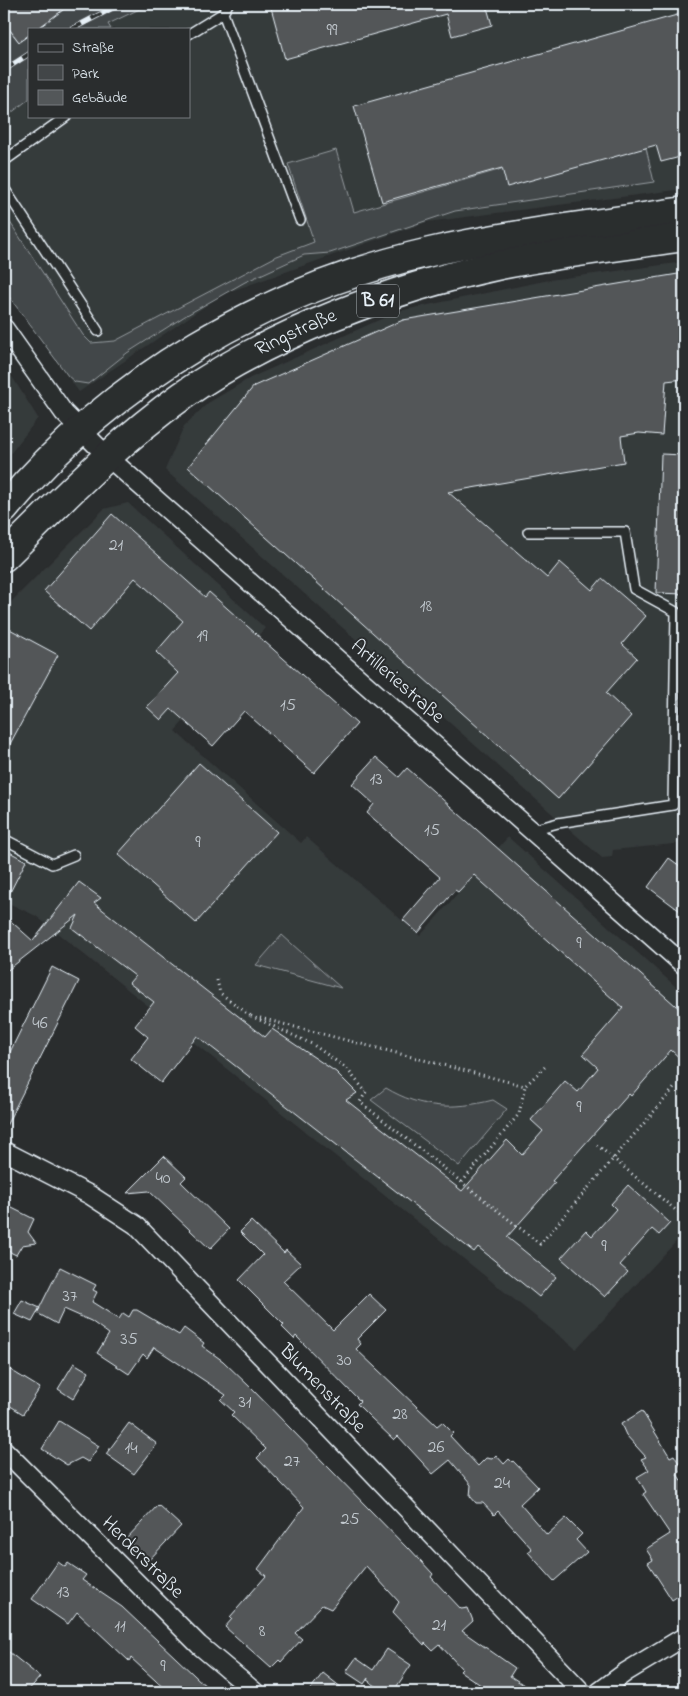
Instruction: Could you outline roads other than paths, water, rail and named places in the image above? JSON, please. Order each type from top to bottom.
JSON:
[{"type":"main road","name":"Ringstraße","points":[[4,508],[45,463],[80,430],[145,380],[202,342],[267,307],[328,283],[399,260],[462,245],[684,211]]},
{"type":"main road","name":"Ringstraße","points":[[4,557],[157,415],[208,379],[244,358],[319,322],[465,273],[529,260],[684,236]]},
{"type":"street","name":"Artilleriestraße","points":[[4,328],[54,400],[80,430],[109,458],[684,965]]},
{"type":"street","name":"Blumenstraße","points":[[4,1151],[90,1195],[136,1224],[582,1692]]},
{"type":"street","name":"Herderstraße","points":[[4,1450],[199,1645],[255,1692]]},
{"type":"street","points":[[599,1692],[626,1672],[684,1637]]},
{"type":"lane","points":[[190,33],[223,13],[228,4]]},
{"type":"lane","points":[[223,13],[300,220]]},
{"type":"lane","points":[[4,161],[63,118]]},
{"type":"lane","points":[[4,188],[98,331]]},
{"type":"lane","points":[[528,532],[625,532],[634,589],[676,612],[673,805],[558,823],[532,830]]},
{"type":"lane","points":[[4,839],[52,864],[74,855]]},
{"type":"railway","points":[[74,28],[120,4]]},
{"type":"railway","points":[[4,70],[28,55]]}]
